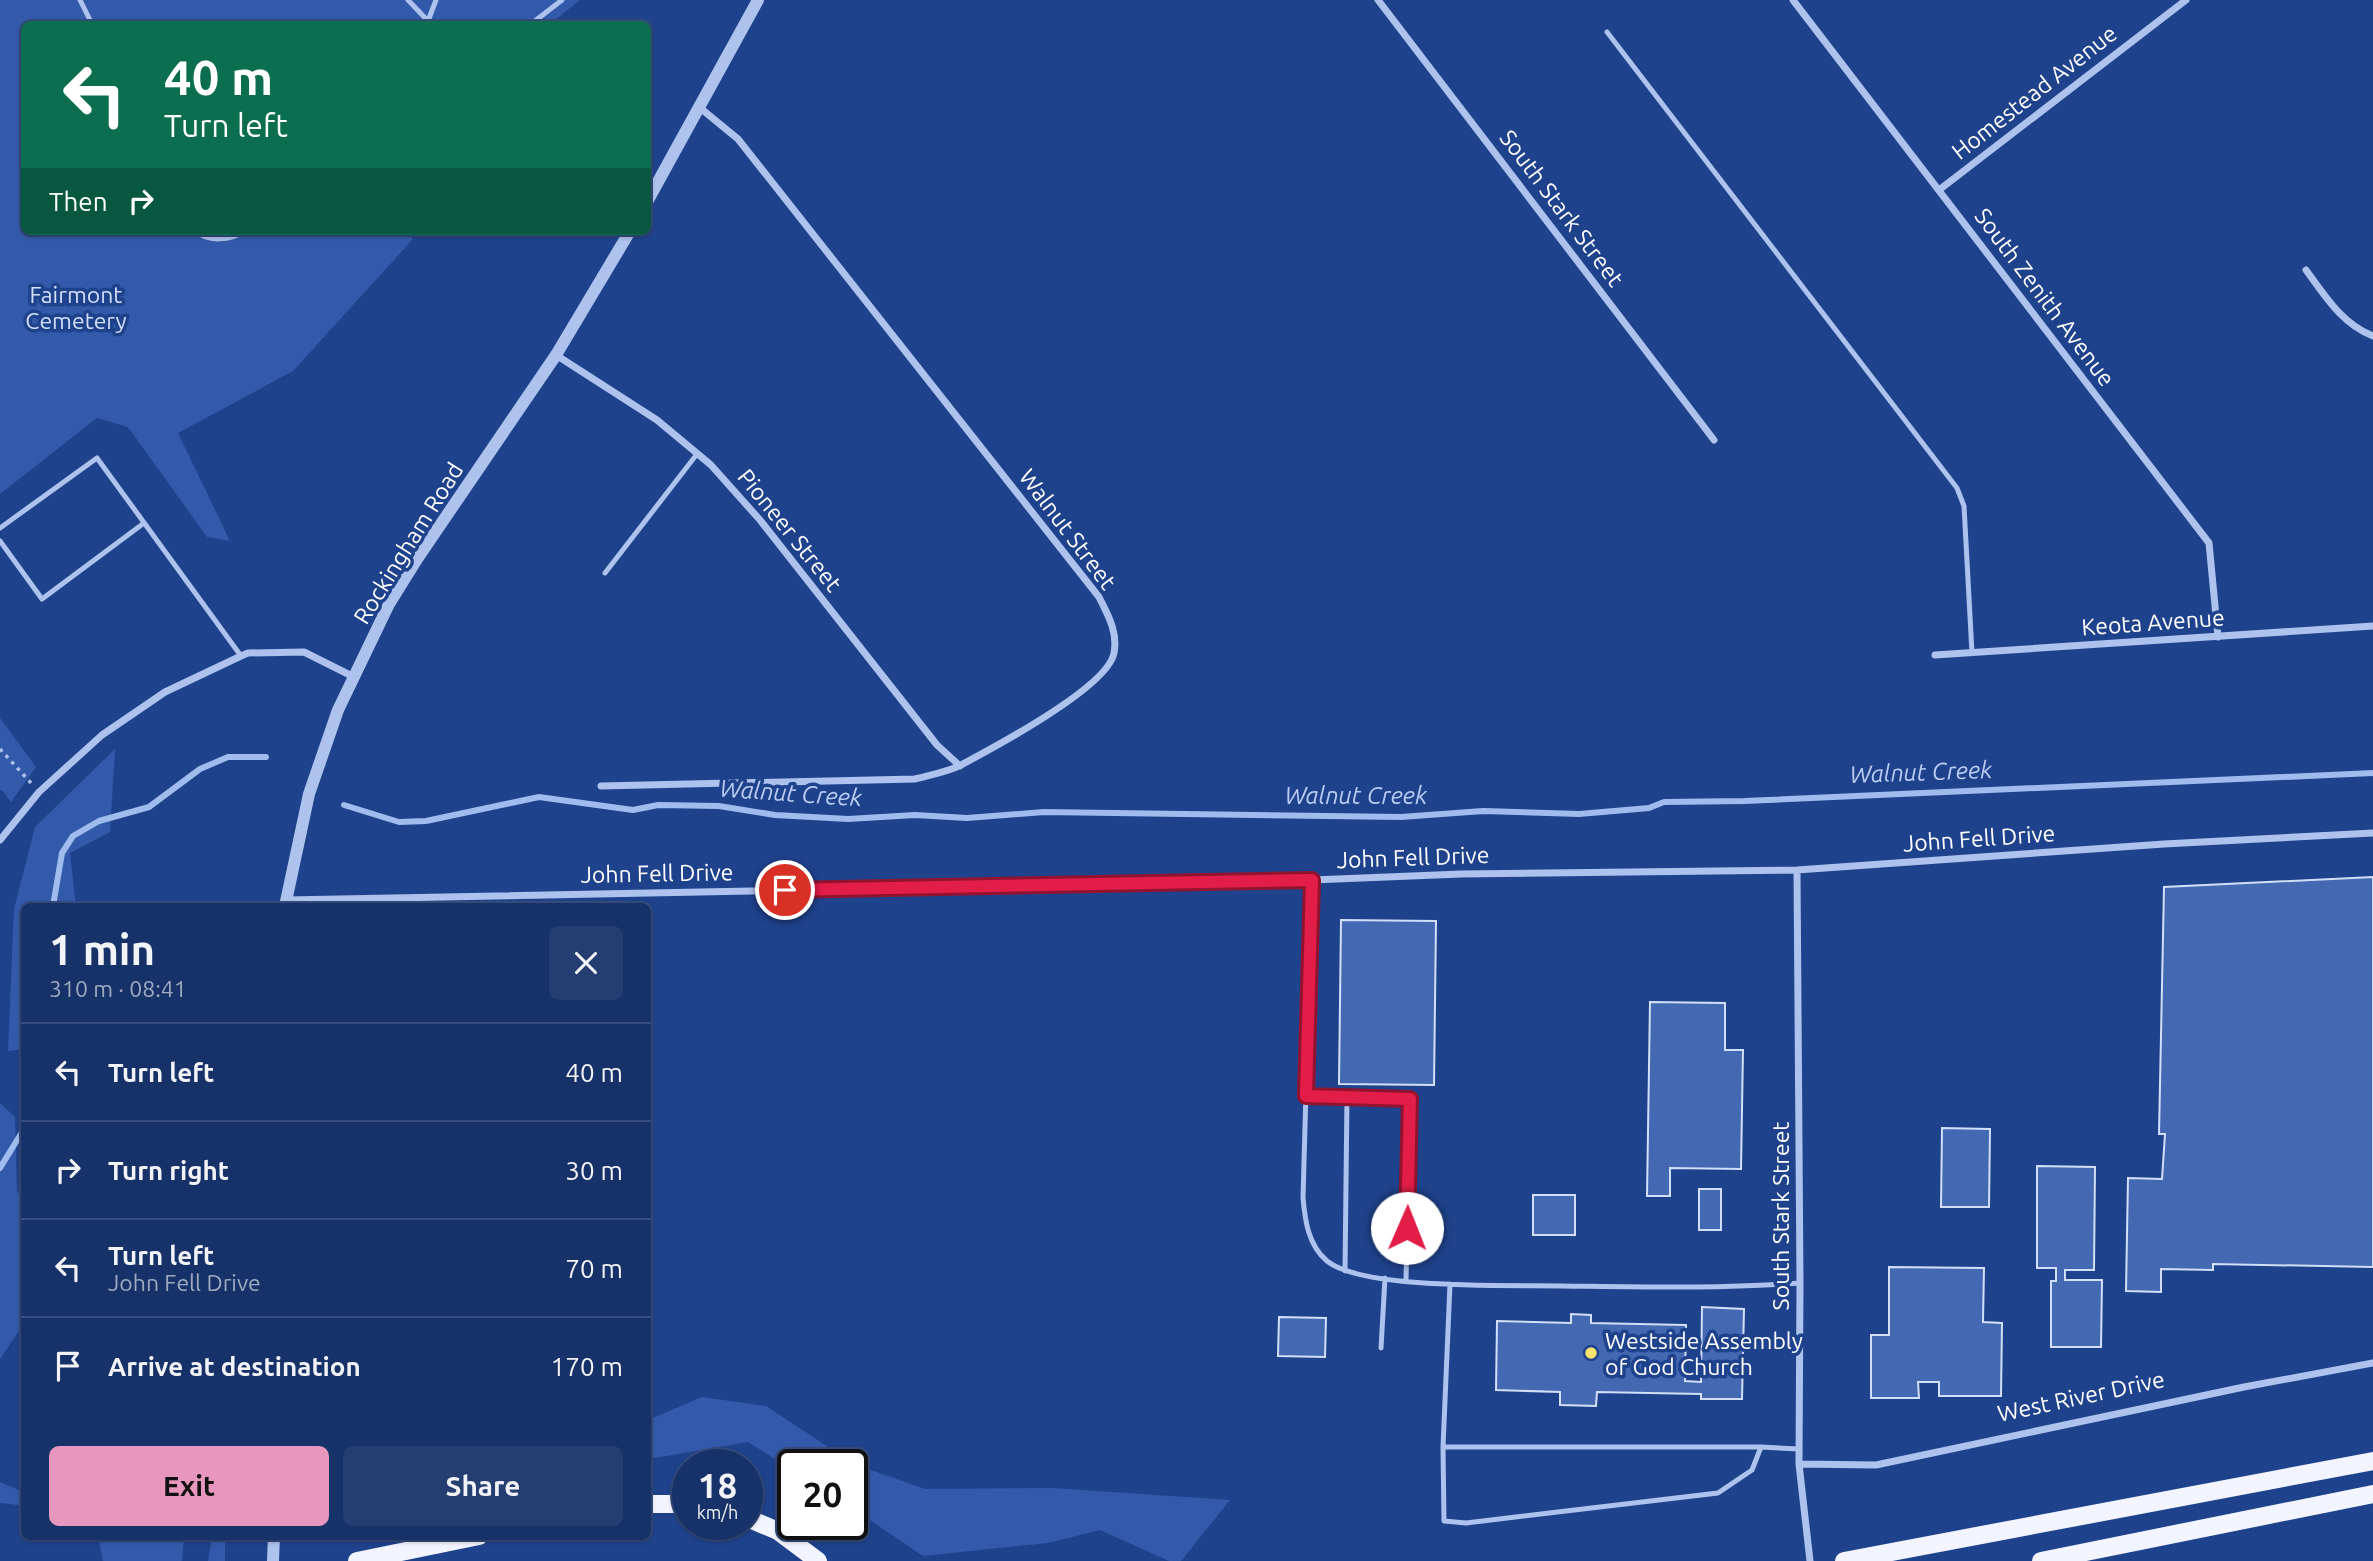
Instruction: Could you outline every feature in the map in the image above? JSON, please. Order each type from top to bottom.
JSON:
[{"type":"main road","points":[[1844,1561],[2373,1461]]},
{"type":"main road","points":[[2041,1561],[2373,1494]]},
{"type":"main road","points":[[651,1504],[672,1504]]},
{"type":"main road","points":[[763,1525],[778,1531],[818,1561]]},
{"type":"main road","points":[[357,1561],[459,1540]]},
{"type":"street","points":[[651,195],[758,0]]},
{"type":"street","name":"South Stark Street","points":[[1378,0],[1714,440]]},
{"type":"street","name":"South Zenith Avenue","points":[[1793,0],[2209,543],[2218,636]]},
{"type":"street","name":"Homestead Avenue","points":[[1939,190],[2186,0]]},
{"type":"street","name":"Walnut Street","points":[[601,786],[915,779],[960,766],[1060,707],[1104,674],[1114,654],[1114,628],[1099,597],[738,139],[699,107]]},
{"type":"street","name":"Rockingham Road","points":[[285,903],[309,794],[338,710],[389,604],[556,355],[628,235]]},
{"type":"street","points":[[2306,270],[2326,299],[2354,328],[2373,336]]},
{"type":"street","name":"Pioneer Street","points":[[556,355],[657,420],[711,465],[760,520],[937,746],[960,766]]},
{"type":"street","name":"Keota Avenue","points":[[1935,655],[2373,626]]},
{"type":"street","points":[[0,840],[40,792],[102,735],[165,692],[241,656],[248,653],[303,652],[354,677]]},
{"type":"street","name":"John Fell Drive","points":[[285,903],[1312,880],[1461,874],[1797,870],[2164,844],[2373,833]]},
{"type":"street","name":"South Stark Street","points":[[1797,870],[1799,1464],[1810,1561]]},
{"type":"street","name":"West River Drive","points":[[1799,1464],[1876,1465],[2244,1387],[2373,1363]]},
{"type":"street","points":[[273,1561],[274,1540]]},
{"type":"lane","points":[[80,0],[90,21]]},
{"type":"lane","points":[[408,0],[427,21]]},
{"type":"lane","points":[[430,21],[436,0]]},
{"type":"lane","points":[[535,21],[562,0]]},
{"type":"lane","points":[[1607,32],[1957,488],[1964,506],[1972,653]]},
{"type":"lane","points":[[200,235],[221,239],[239,235]]},
{"type":"lane","points":[[605,573],[697,453]]},
{"type":"lane","points":[[0,528],[97,458],[241,656]]},
{"type":"lane","points":[[0,541],[42,599],[144,523]]},
{"type":"lane","points":[[1312,880],[1303,1198],[1306,1225],[1315,1247],[1326,1260],[1345,1271],[1450,1284],[1737,1288],[1800,1283]]},
{"type":"lane","points":[[1306,1096],[1410,1099],[1406,1280]]},
{"type":"lane","points":[[1345,1271],[1347,1097]]},
{"type":"lane","points":[[1381,1348],[1385,1278]]},
{"type":"lane","points":[[1450,1284],[1443,1447],[1444,1521],[1466,1523],[1718,1493],[1752,1471],[1760,1447]]},
{"type":"lane","points":[[1443,1447],[1799,1449]]},
{"type":"path","points":[[0,749],[40,792]]},
{"type":"green space","name":"Fairmont Cemetery","points":[[0,0],[580,0],[554,21],[21,21],[21,235],[410,235],[413,239],[293,371],[178,433],[230,541],[207,537],[128,427],[97,418],[0,494]]},
{"type":"green space","points":[[0,718],[36,767],[11,802],[2,790],[0,791]]},
{"type":"green space","points":[[115,749],[110,832],[70,853],[76,903],[21,903],[21,1049],[8,1051],[14,909],[35,827]]},
{"type":"green space","points":[[0,1103],[15,1117],[17,1191],[21,1198],[21,1328],[0,1359]]},
{"type":"green space","points":[[702,1397],[766,1406],[831,1449],[777,1449],[777,1460],[748,1442],[707,1449],[672,1449],[672,1455],[651,1458],[651,1419]]},
{"type":"green space","points":[[868,1469],[925,1489],[1052,1488],[1230,1500],[1181,1561],[1169,1561],[1100,1530],[1048,1543],[923,1556],[868,1519]]},
{"type":"green space","points":[[0,1482],[21,1491],[19,1505],[0,1503]]},
{"type":"green space","points":[[99,1540],[184,1540],[182,1561],[103,1561]]},
{"type":"green space","points":[[212,1540],[225,1540],[225,1561],[208,1561]]},
{"type":"building","points":[[2373,877],[2373,1267],[2213,1264],[2213,1270],[2161,1269],[2161,1292],[2126,1291],[2128,1178],[2162,1179],[2165,1134],[2159,1134],[2164,887]]},
{"type":"building","points":[[1341,920],[1436,921],[1434,1085],[1339,1084]]},
{"type":"building","points":[[1650,1002],[1725,1003],[1725,1050],[1743,1050],[1741,1169],[1670,1168],[1670,1196],[1647,1196]]},
{"type":"building","points":[[1942,1128],[1990,1129],[1989,1207],[1941,1207]]},
{"type":"building","points":[[2037,1166],[2095,1167],[2094,1270],[2065,1270],[2065,1280],[2102,1280],[2101,1347],[2051,1347],[2051,1281],[2056,1281],[2056,1268],[2037,1268]]},
{"type":"building","points":[[1699,1189],[1721,1189],[1721,1230],[1699,1230]]},
{"type":"building","points":[[1533,1195],[1575,1195],[1575,1235],[1533,1235]]},
{"type":"building","points":[[1889,1267],[1984,1268],[1983,1322],[2002,1323],[2001,1396],[1939,1396],[1939,1382],[1918,1382],[1919,1398],[1871,1398],[1871,1335],[1889,1335]]},
{"type":"building","name":"Westside Assembly of God Church","points":[[1702,1307],[1744,1309],[1742,1399],[1701,1399],[1701,1394],[1597,1392],[1596,1406],[1560,1405],[1560,1392],[1496,1390],[1497,1321],[1571,1323],[1571,1314],[1591,1315],[1591,1323],[1686,1325],[1685,1381],[1701,1382]]},
{"type":"building","points":[[1279,1317],[1326,1318],[1325,1357],[1278,1356]]},
{"type":"waterway","name":"Walnut Creek","points":[[54,903],[62,853],[73,836],[99,821],[149,807],[200,769],[228,757],[266,757]]},
{"type":"waterway","name":"Walnut Creek","points":[[344,805],[399,822],[426,821],[539,797],[633,810],[658,805],[719,806],[775,815],[848,819],[915,815],[967,818],[1044,812],[1401,817],[1483,811],[1579,814],[1649,808],[1664,802],[1745,801],[2373,773]]},
{"type":"waterway","name":"Walnut Creek","points":[[0,1168],[21,1134]]},
{"type":"place","name":"Westside Assembly of God Church","points":[[1591,1353]]},
{"type":"route","points":[[785,890],[1312,880],[1306,1096],[1410,1099],[1407,1228]]}]
